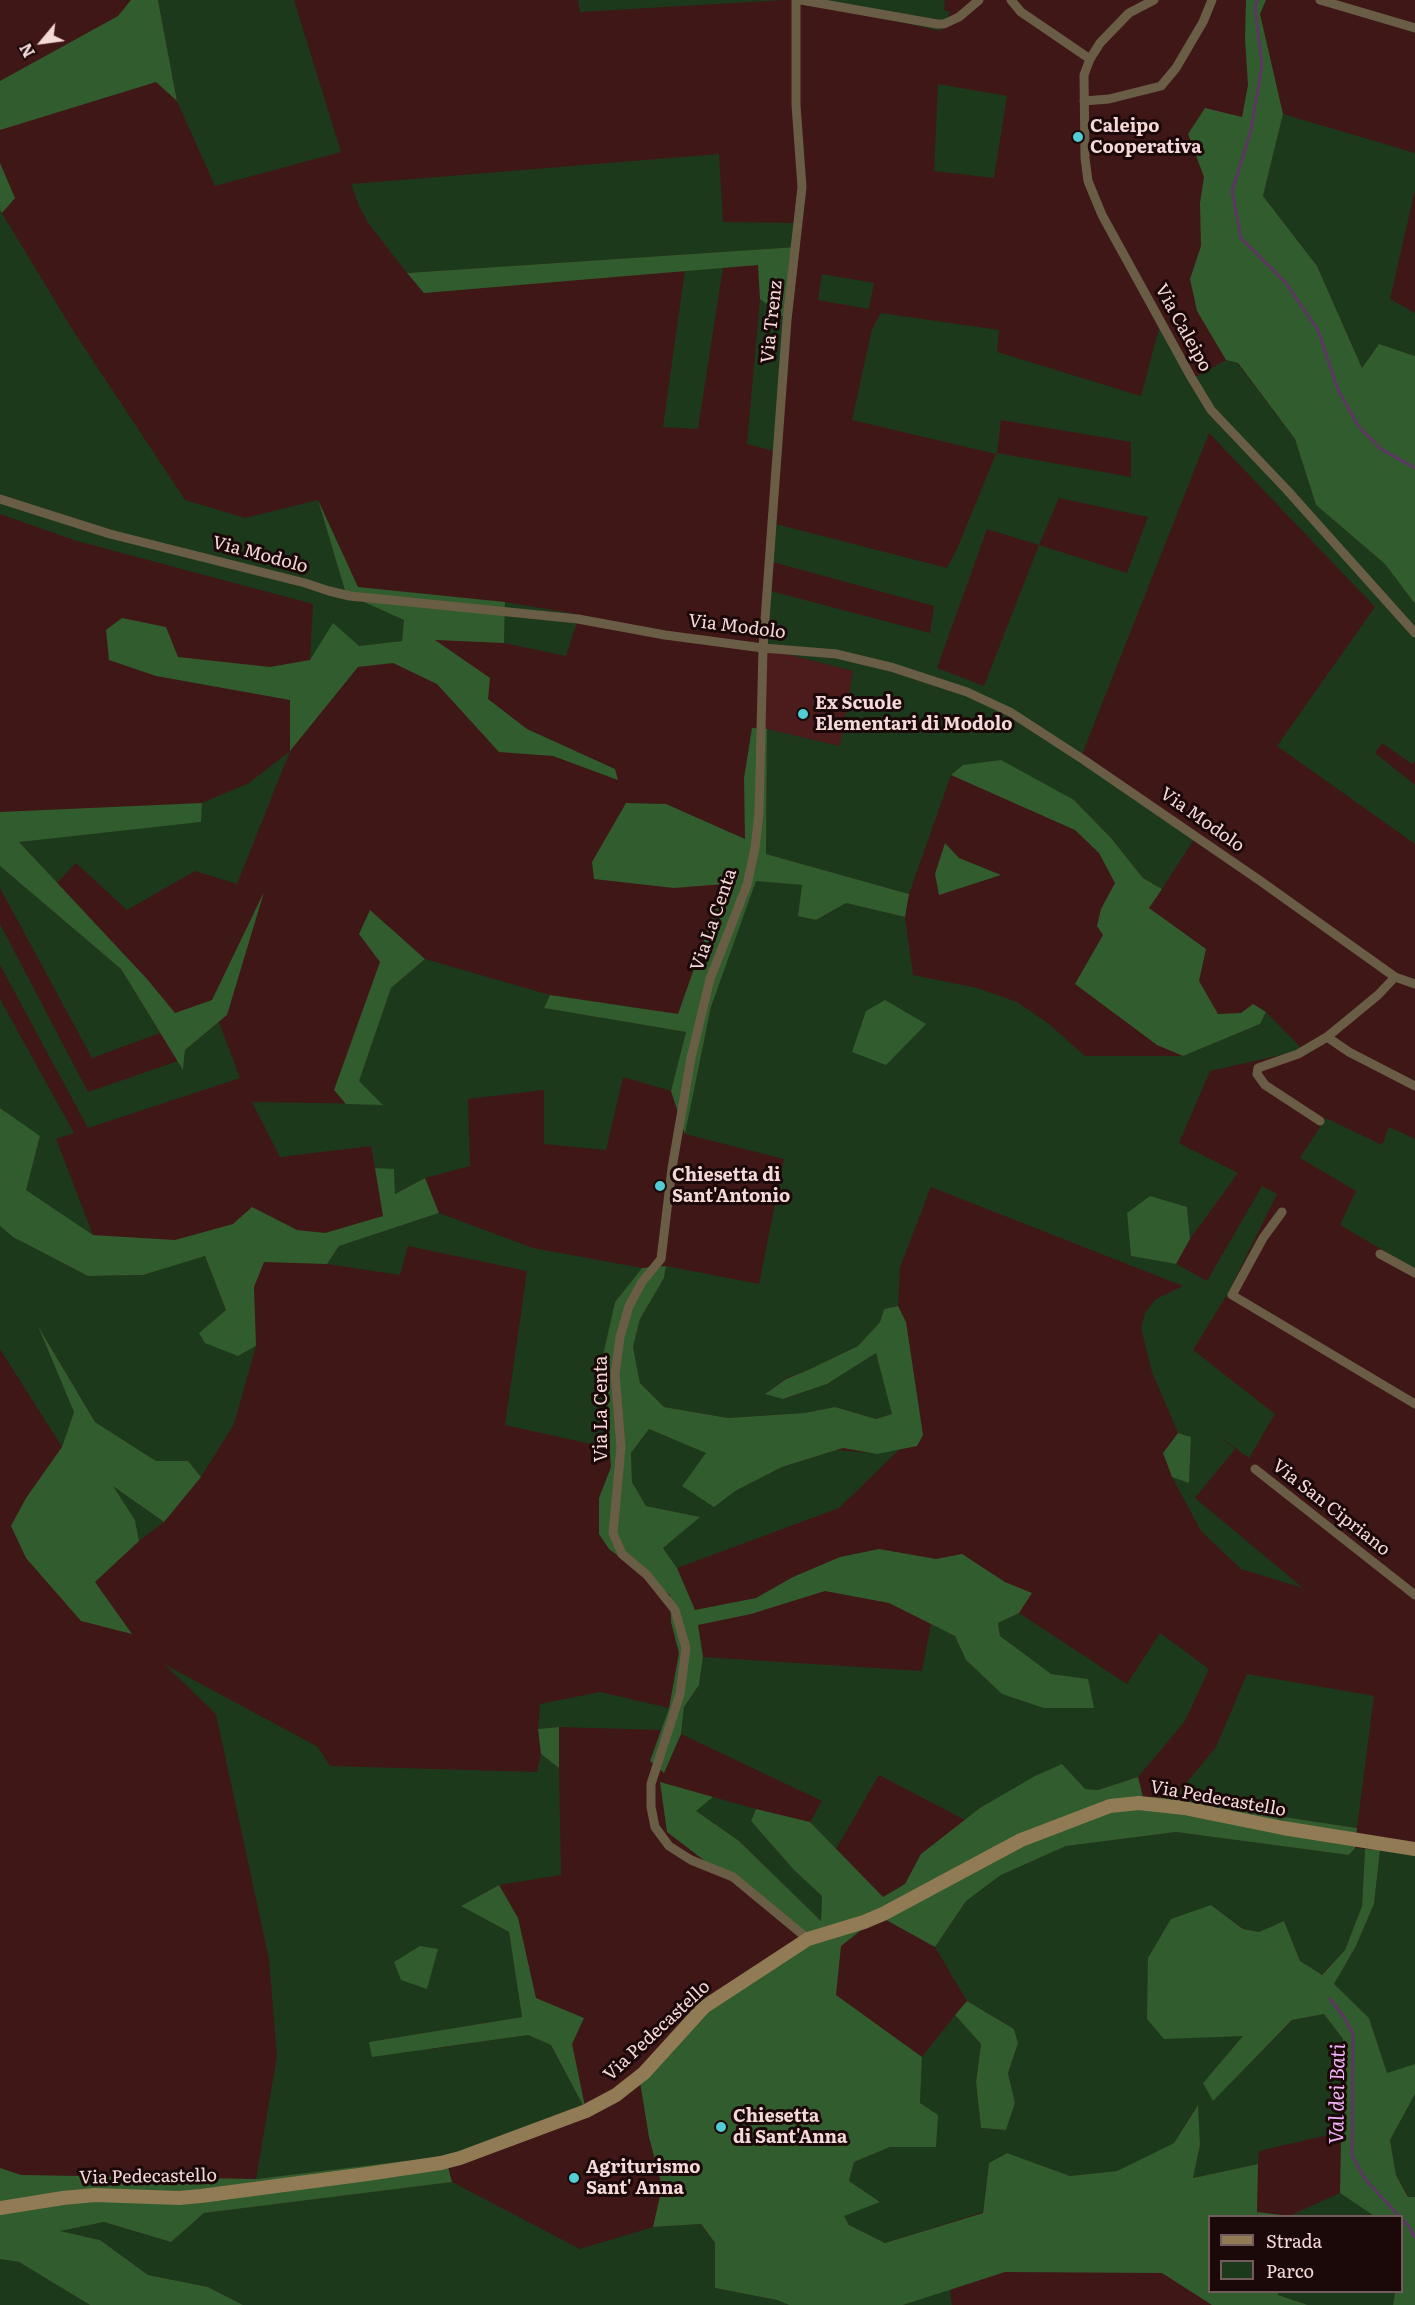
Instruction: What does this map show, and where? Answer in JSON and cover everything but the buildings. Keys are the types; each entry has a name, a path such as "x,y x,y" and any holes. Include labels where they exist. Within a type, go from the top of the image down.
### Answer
{"street":[{"name":"Via Trenz","path":"763,648 787,320 802,187 796,105 796,0"},
{"path":"801,0 937,24 944,24 959,17 979,0"},
{"path":"1011,0 1021,12 1090,59"},
{"name":"Via Caleipo","path":"1154,0 1129,13 1100,43 1084,75 1085,158 1088,181 1102,215 1211,410 1287,490 1415,633"},
{"path":"1084,101 1109,99 1161,86 1176,68 1203,22 1212,0"},
{"path":"1320,0 1415,28"},
{"name":"Via Modolo","path":"0,499 110,534 339,594 578,619 665,635 763,648 837,654 891,667 967,692 1010,712 1136,795 1395,977 1415,984"},
{"name":"Via La Centa","path":"763,648 759,813 753,857 747,885 710,979 691,1058 672,1168 661,1259 642,1282 633,1298 620,1337 615,1374 621,1447 613,1533 622,1554 646,1575 675,1610 686,1648 680,1694 651,1784 651,1807 659,1836 691,1860 733,1877 808,1939"},
{"path":"1320,1121 1264,1085 1257,1071 1264,1064 1298,1054 1327,1037 1378,995 1395,977"},
{"path":"1327,1037 1349,1052 1415,1086"},
{"path":"1282,1212 1263,1238 1232,1295 1415,1404"},
{"path":"1380,1254 1415,1273"},
{"name":"Via San Cipriano","path":"1255,1469 1415,1595"},
{"name":"Via Pedecastello","path":"0,2208 94,2195 179,2198 201,2196 367,2174 460,2158 586,2110 616,2095 644,2073 704,2007 808,1939 879,1916 1021,1840 1094,1811 1123,1804 1157,1804 1283,1828 1415,1849"}],"shaded area":[{"path":"763,648 853,671 841,746 760,728"}],"green space":[{"path":"131,0 158,0 177,101 156,82 0,130 0,81 118,16"},
{"path":"158,0 294,0 341,152 215,186 177,101"},
{"path":"578,0 784,0 580,12"},
{"path":"800,0 945,0 944,10 950,12 941,31"},
{"path":"1246,0 1266,0 1260,14 1283,114 1263,196 1317,266 1362,368 1379,344 1415,356 1415,604 1385,564 1316,505 1295,439 1238,363 1226,360 1197,311 1190,279 1201,246 1200,203 1204,177 1188,134 1205,108 1242,117 1248,85 1245,39"},
{"path":"938,84 1007,96 994,178 934,171"},
{"path":"1283,114 1415,153 1415,190 1390,299 1415,313 1415,356 1379,344 1362,368 1317,266 1263,196"},
{"path":"719,154 723,222 799,223 796,247 407,273 369,224 351,184"},
{"path":"0,163 15,198 2,213 0,210"},
{"path":"0,210 72,329 185,500 245,518 318,500 346,594 405,620 402,641 359,646 310,660 313,604 77,541 0,514"},
{"path":"796,247 787,320 760,299 758,265 424,293 407,273"},
{"path":"723,267 698,429 663,427 685,270"},
{"path":"822,274 874,283 869,309 818,300"},
{"path":"760,299 787,320 777,452 747,444"},
{"path":"881,313 999,330 997,352 1141,396 1160,325 1190,380 1226,360 1237,363 1295,439 1316,505 1385,564 1415,604 1415,762 1412,764 1382,743 1375,753 1415,785 1415,844 1277,746 1375,607 1209,433 1081,757 1196,836 1162,889 1143,878 1111,838 1074,800 951,775 909,894 766,854 767,729 840,746 853,671 763,648 767,590 930,633 934,606 769,561 772,523 947,568 996,454 852,420 872,329","holes":["1001,420 1131,442 1131,477 997,453","1059,498 1148,517 1127,573 1039,545","987,529 1039,545 984,686 937,668"]},
{"path":"318,500 358,587 505,602 504,643 435,640 490,678 488,699 527,729 615,769 618,780 553,756 499,752 437,684 393,663 358,667 290,751 290,700 156,676 109,660 106,630 122,618 166,627 178,657 270,667 310,660 333,623 359,646 402,641 404,620 346,594"},
{"path":"505,602 576,614 578,619 566,656 504,643"},
{"path":"752,728 767,729 766,854 909,894 905,917 846,903 816,920 798,916 802,885 756,881 711,1007 685,1134 671,1091 686,1032 544,1008 550,995 678,1014 724,884 674,888 594,879 592,862 626,803 666,804 745,839 744,778"},
{"path":"290,751 237,884 195,871 127,910 76,863 57,883 18,841 200,822 202,803 249,783"},
{"path":"1001,760 1074,800 1111,838 1143,878 1162,889 1149,908 1206,949 1199,981 1218,1014 1241,1013 1253,1004 1266,1012 1260,1024 1183,1056 1157,1045 1075,984 1103,935 1097,926 1101,909 1115,883 1099,853 1075,830 951,775 963,765"},
{"path":"202,803 201,822 19,842 147,979 175,1013 212,1000 264,892 227,1015 185,1050 183,1070 121,969 0,866 0,812"},
{"path":"945,843 959,858 1001,875 939,895 935,874"},
{"path":"0,866 121,969 160,1033 92,1058 0,888"},
{"path":"756,880 802,885 799,916 816,920 846,903 905,917 913,975 977,988 1017,1002 1049,1024 1085,1056 1183,1056 1260,1024 1266,1012 1303,1050 1210,1071 1179,1143 1238,1173 1190,1239 1187,1207 1132,1256 1176,1264 1207,1281 1262,1186 1277,1194 1228,1293 1193,1350 1275,1414 1249,1458 1217,1435 1235,1449 1195,1498 1303,1588 1241,1569 1201,1531 1172,1477 1189,1482 1191,1437 1178,1433 1152,1372 1141,1328 1145,1313 1156,1299 1183,1286 931,1187 900,1267 898,1306 884,1309 880,1322 858,1346 786,1378 766,1393 784,1399 827,1384 876,1353 893,1414 876,1419 835,1407 804,1413 728,1418 664,1407 640,1383 633,1347 640,1319 664,1278 666,1266 759,1284 784,1159 685,1134 711,1007"},
{"path":"370,910 425,959 391,988 359,1081 383,1105 346,1104 334,1090 380,962 359,934"},
{"path":"0,924 88,1092 178,1061 183,1069 185,1050 219,1022 240,1078 88,1128 0,965"},
{"path":"425,959 550,995 545,1008 686,1032 671,1091 623,1077 606,1150 544,1144 544,1090 468,1099 470,1166 425,1178 395,1194 394,1170 375,1168 371,1146 280,1157 252,1102 382,1104 358,1082 391,988"},
{"path":"0,999 74,1133 56,1139 93,1235 25,1190 40,1137 0,1108"},
{"path":"885,1000 926,1024 886,1065 852,1052 866,1011"},
{"path":"0,1108 40,1136 26,1190 93,1235 175,1240 233,1224 252,1207 297,1230 325,1233 383,1216 375,1168 394,1169 395,1194 425,1178 439,1213 339,1246 327,1264 264,1262 254,1287 256,1346 238,1356 205,1343 199,1333 226,1310 205,1256 143,1275 88,1276 13,1237 0,1226"},
{"path":"1326,1118 1382,1145 1389,1127 1415,1139 1415,1269 1340,1225 1356,1191 1300,1158"},
{"path":"1150,1196 1187,1207 1190,1239 1176,1264 1131,1256 1127,1213"},
{"path":"439,1213 533,1248 642,1268 615,1302 603,1355 609,1448 505,1425 527,1271 408,1246 400,1275 327,1264 339,1246"},
{"path":"0,1226 13,1237 88,1276 143,1275 205,1255 226,1310 200,1333 238,1356 256,1346 234,1424 201,1477 188,1461 156,1461 95,1422 42,1332 74,1412 62,1447 0,1349"},
{"path":"666,1266 664,1278 640,1319 633,1347 640,1383 664,1407 728,1418 804,1413 835,1407 876,1419 892,1414 876,1353 827,1384 783,1399 765,1394 786,1379 858,1346 880,1322 884,1309 898,1306 906,1322 923,1435 917,1446 877,1454 843,1448 782,1467 735,1491 714,1507 682,1486 706,1453 649,1429 631,1453 632,1482 646,1506 700,1517 663,1548 677,1568 695,1610 756,1598 793,1577 840,1557 879,1549 936,1559 962,1554 1005,1582 1032,1593 1019,1613 998,1623 1000,1636 1051,1674 1088,1679 1094,1708 1044,1708 1002,1694 966,1660 955,1636 889,1603 825,1591 751,1614 698,1625 703,1657 699,1685 684,1707 681,1734 664,1773 650,1761 669,1708 679,1653 671,1622 670,1595 609,1549 599,1534 599,1498 611,1467 603,1355 615,1302 642,1268"},
{"path":"38,1326 95,1422 156,1461 188,1461 201,1477 164,1522 113,1486 135,1520 139,1541 95,1582 132,1634 81,1621 26,1558 11,1526 26,1498 62,1447 74,1412"},
{"path":"649,1429 707,1453 714,1506 735,1491 782,1467 837,1450 871,1453 900,1449 839,1508 677,1568 663,1548 699,1517 646,1506 632,1482 631,1453"},
{"path":"1178,1433 1191,1437 1189,1483 1172,1477 1163,1453"},
{"path":"111,1484 164,1522 139,1541 135,1520"},
{"path":"1019,1613 1127,1684 1160,1633 1209,1669 1185,1721 1138,1777 1098,1790 1084,1789 980,1808 965,1820 879,1775 836,1849 810,1822 822,1801 681,1734 684,1707 699,1685 703,1657 922,1671 931,1624 955,1636 966,1660 1002,1694 1087,1679 1051,1675 1000,1636 998,1623"},
{"path":"164,1664 318,1747 330,1766 537,1772 541,1754 559,1768 561,1875 499,1885 461,1906 509,1932 522,2017 369,2042 431,2049 528,2035 551,2045 586,2111 445,2156 256,2179 277,2056 269,1959 216,1714"},
{"path":"1247,1674 1374,1696 1357,1828 1174,1798 1216,1747"},
{"path":"600,1692 669,1708 661,1730 559,1727 538,1729 540,1704"},
{"path":"559,1727 559,1768 541,1754 538,1729"},
{"path":"1062,1764 1085,1789 1098,1790 1138,1777 1143,1797 1174,1798 1357,1828 1355,1848 1349,1855 1176,1832 1066,1846 1001,1875 966,1901 935,1947 879,1916 841,1946 836,1995 922,2057 920,2103 938,2115 936,2147 890,2147 854,2162 849,2181 880,2202 844,2216 849,2225 885,2243 983,2213 989,2163 1007,2153 1070,2176 1117,2171 1174,2143 1198,2105 1200,2145 1193,2178 1258,2164 1257,2212 1281,2215 1208,2215 1208,2293 1278,2293 1278,2295 1308,2305 1212,2305 1162,2273 1005,2272 903,2305 789,2305 777,2300 715,2288 715,2243 701,2224 653,2227 662,2187 649,2137 639,2076 696,2006 807,1939 667,1832 660,1782 713,1797 696,1811 739,1841 821,1921 822,1896 794,1870 751,1821 756,1809 810,1822 883,1897 905,1884 921,1854 980,1808 1035,1776"},
{"path":"713,1797 756,1809 751,1821 794,1870 822,1896 821,1921 739,1841 695,1811"},
{"path":"1176,1832 1349,1855 1355,1848 1365,1849 1362,1906 1345,1950 1321,1975 1300,1961 1284,1921 1259,1932 1244,1929 1211,1905 1243,2036 1204,2082 1213,2100 1293,2020 1324,2014 1343,2039 1341,2132 1259,2151 1258,2164 1193,2178 1200,2145 1197,2106 1174,2143 1117,2171 1070,2176 1006,2153 989,2163 983,2212 885,2243 849,2225 843,2215 880,2202 849,2181 854,2162 890,2147 936,2147 920,2103 922,2057 955,2015 981,2044 976,2082 981,2128 1006,2130 1015,2103 1008,2073 1018,2043 1014,2029 967,2001 935,1947 966,1901 1001,1875 1066,1846"},
{"path":"1365,1849 1380,1850 1374,1904 1356,1946 1334,1984 1369,2018 1387,2073 1415,2064 1415,2094 1390,2140 1396,2175 1408,2197 1415,2197 1415,2305 1393,2305 1395,2293 1403,2293 1403,2215 1373,2215 1340,2193 1343,2039 1324,2014 1292,2020 1213,2101 1203,2083 1243,2036 1164,2039 1147,2019 1148,1958 1171,1919 1211,1905 1243,1929 1259,1932 1284,1921 1300,1961 1322,1975 1345,1950 1362,1906"},
{"path":"1380,1850 1415,1854 1415,2064 1387,2074 1369,2018 1334,1984 1356,1946 1374,1904"},
{"path":"499,1885 518,1918 536,1998 584,2018 572,2044 586,2111 551,2045 528,2035 372,2057 369,2042 522,2017 509,1932 461,1906"},
{"path":"420,1946 438,1949 427,1989 401,1980 394,1962"},
{"path":"967,2001 1014,2029 1018,2043 1008,2073 1015,2103 1006,2130 981,2128 976,2082 981,2044 955,2015"},
{"path":"1415,2094 1415,2197 1409,2197 1396,2175 1390,2140"},
{"path":"445,2156 452,2182 204,2213 171,2242 104,2222 60,2231 100,2240 148,2275 208,2287 243,2305 90,2305 19,2262 0,2259 0,2168 21,2175 256,2179"},
{"path":"452,2182 580,2249 653,2227 700,2224 715,2243 715,2288 777,2300 789,2305 243,2305 208,2287 148,2275 100,2240 58,2231 104,2222 171,2242 204,2213"},
{"path":"1340,2193 1373,2215 1291,2215"},
{"path":"0,2259 19,2262 90,2305 0,2305"},
{"path":"950,2289 952,2305 903,2305"},
{"path":"1278,2293 1395,2293 1393,2305 1308,2305 1277,2295"}],"waterway":[{"path":"1257,0 1255,9 1262,65 1251,130 1232,191 1241,238 1285,282 1318,330 1338,390 1359,427 1381,449 1415,468"},
{"name":"Val dei Bati","path":"1330,1999 1344,2017 1353,2034 1352,2155 1365,2179 1398,2215"},
{"name":"Val dei Bati","path":"1403,2220 1415,2238"}],"place":[{"name":"Caleipo Cooperativa","path":"1078,137"},
{"name":"Ex Scuole Elementari di Modolo","path":"803,714"},
{"name":"Chiesetta di Sant'Antonio","path":"660,1186"},
{"name":"Chiesetta di Sant'Anna","path":"721,2127"},
{"name":"Agriturismo Sant' Anna","path":"574,2178"}]}
